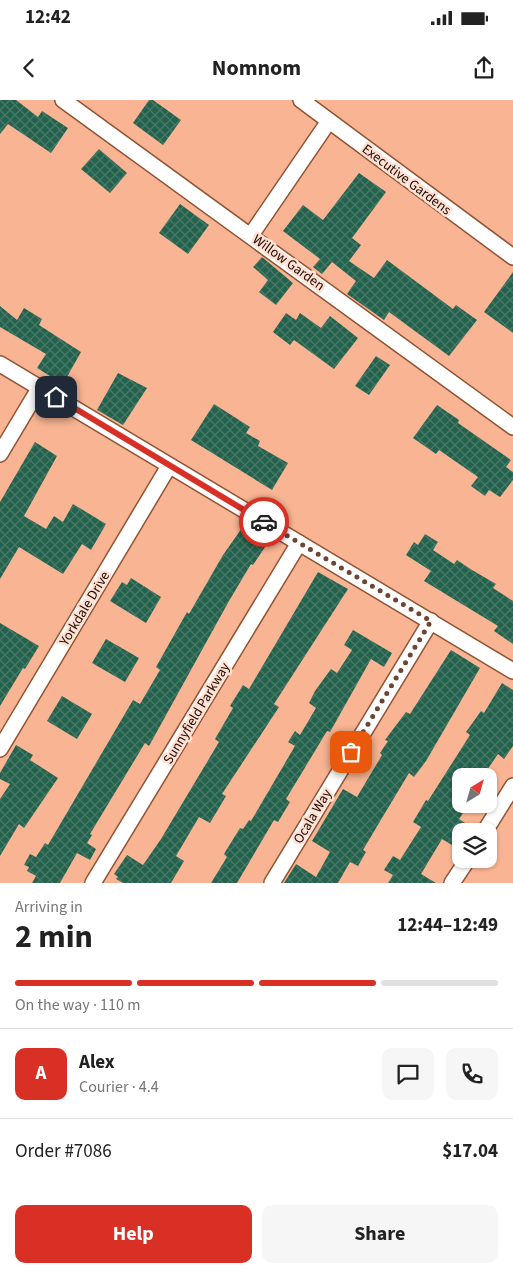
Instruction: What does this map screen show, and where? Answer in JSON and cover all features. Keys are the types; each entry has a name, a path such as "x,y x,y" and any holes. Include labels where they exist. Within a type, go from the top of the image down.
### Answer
{"street":[{"name":"Willow Garden","path":"63,100 513,427"},
{"name":"Executive Gardens","path":"301,100 513,257"},
{"path":"251,235 329,120"},
{"path":"0,364 513,671"},
{"path":"0,454 40,388"},
{"name":"Yorkdale Drive","path":"0,749 168,466"},
{"name":"Sunnyfield Parkway","path":"93,883 299,543"},
{"name":"Ocala Way","path":"272,883 431,621"},
{"path":"490,823 513,786"},
{"path":"452,883 462,868"}],"building":[{"path":"0,100 16,100 38,117 42,111 68,128 51,153 8,124 0,134"},
{"path":"149,100 153,100 181,120 163,145 133,123"},
{"path":"99,149 127,173 110,193 81,169"},
{"path":"359,173 386,192 352,238 361,245 349,261 374,278 387,260 453,309 456,305 477,320 449,356 389,312 384,320 347,294 356,281 332,262 322,274 313,267 320,259 283,231 303,205 323,220"},
{"path":"180,204 209,225 188,254 159,233"},
{"path":"262,257 293,283 276,305 259,292 268,280 253,267"},
{"path":"513,272 513,333 484,312"},
{"path":"0,306 17,320 24,308 42,319 39,325 81,352 63,384 37,368 46,354 0,327"},
{"path":"286,313 296,320 300,313 321,328 330,316 358,338 334,369 294,340 290,345 273,332"},
{"path":"376,356 390,365 369,395 355,386"},
{"path":"118,373 147,388 123,425 97,410"},
{"path":"214,404 250,427 246,433 260,441 258,446 288,463 272,490 191,440"},
{"path":"437,405 459,420 458,423 511,460 506,467 513,472 513,480 500,497 489,490 485,496 471,486 478,477 439,450 436,454 413,438"},
{"path":"35,442 57,456 24,516 46,529 54,516 63,522 73,504 106,524 91,550 82,544 63,574 19,547 0,579 0,502"},
{"path":"242,528 267,544 253,565 251,564 229,601 149,746 145,743 90,834 92,835 87,843 96,849 90,860 77,853 60,883 32,883 36,876 27,871 29,867 24,865 30,854 36,857 45,843 48,845 133,700 140,704 160,670 156,667 187,612 189,614 223,555"},
{"path":"425,534 438,542 433,550 454,564 457,560 496,584 493,588 513,601 513,644 494,631 498,626 424,581 431,571 406,555 414,542 418,545"},
{"path":"318,572 348,589 274,704 279,707 222,794 226,796 210,823 199,817 176,856 184,861 171,883 123,883 116,879 118,877 114,874 127,855 143,865 161,839 219,742 215,739 233,708 230,706 243,685 249,689"},
{"path":"131,578 161,597 146,623 110,601 122,582 127,585"},
{"path":"0,623 39,646 0,706"},
{"path":"353,630 392,653 384,667 371,659 330,732 327,731 286,799 290,802 278,822 274,820 237,883 211,883 227,857 224,854 240,828 243,829 249,820 251,821 295,746 288,742 295,731 300,735 316,708 309,703 315,691 331,669 337,673 352,650 344,645"},
{"path":"106,639 139,658 125,682 92,663"},
{"path":"451,650 480,668 426,761 414,777 409,773 363,850 366,852 358,866 350,862 338,883 284,883 296,864 316,877 330,852 312,841 343,789 357,797 382,755 380,753 388,741 385,740 406,712 410,714"},
{"path":"502,683 513,690 513,746 504,759 498,754 488,768 452,768 452,813 463,813 459,819 465,823 452,823 452,845 442,839 421,874 436,883 388,883 393,875 384,870 393,856 400,860 421,827 413,822 470,735 466,732 481,711 484,713"},
{"path":"62,696 92,714 77,739 47,721"},
{"path":"16,745 33,755 30,760 58,778 24,828 19,824 0,856 0,799 10,784 0,779 0,773"}],"way so far":[{"path":"264,522 431,621 351,752"}],"route":[{"path":"56,397 264,522"}]}
